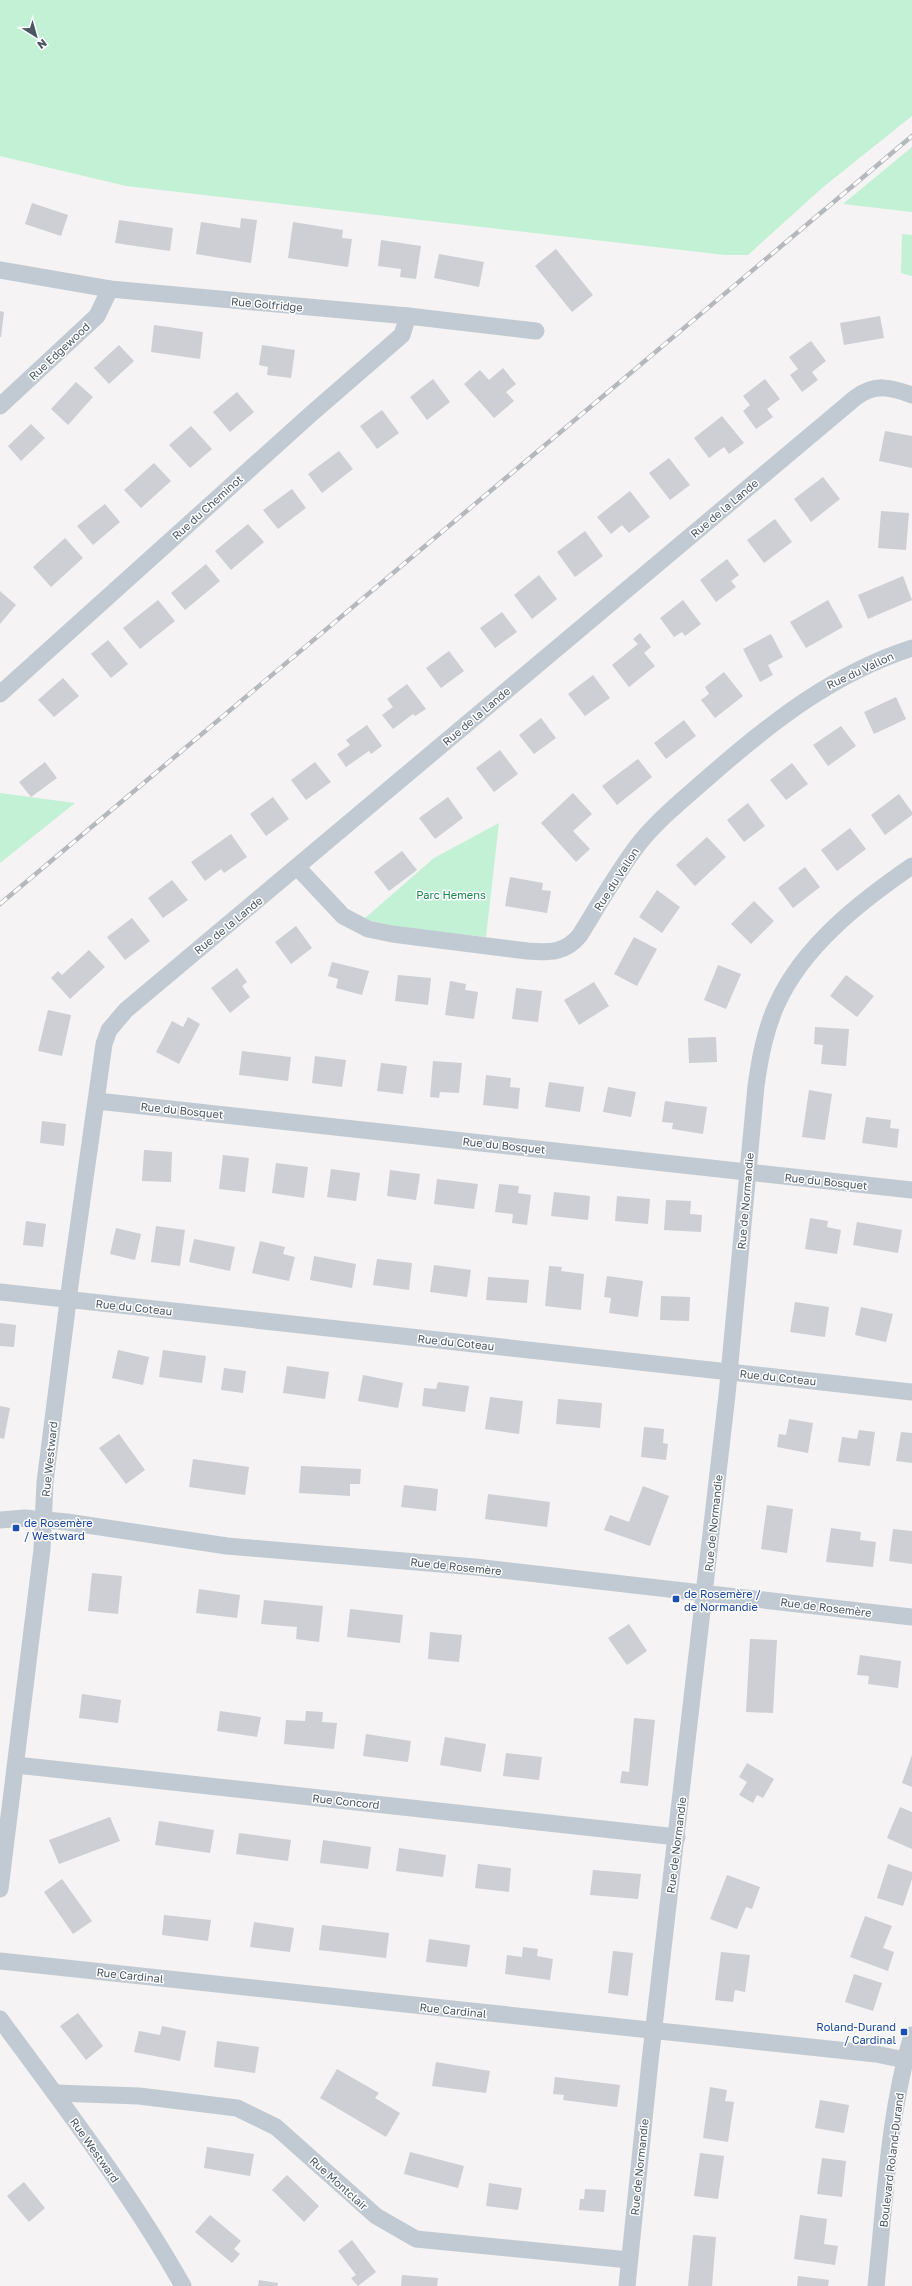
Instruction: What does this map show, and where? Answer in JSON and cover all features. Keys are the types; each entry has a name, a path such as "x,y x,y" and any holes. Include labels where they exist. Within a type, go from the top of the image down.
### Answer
{"street":[{"name":"Rue Golfridge","path":"0,270 110,289 408,316 536,331"},
{"name":"Rue Edgewood","path":"0,406 96,316 110,289"},
{"name":"Rue du Cheminot","path":"0,694 311,414 402,335 408,324 408,316"},
{"name":"Rue de la Lande","path":"97,1102 104,1044 114,1023 126,1010 298,868 855,398 867,390 881,386 912,395"},
{"name":"Rue du Vallon","path":"298,868 343,916 368,928 392,934 541,952 562,950 571,945 580,935 626,862 649,832 669,812 727,761 773,722 821,688 874,662 912,648"},
{"name":"Rue de Normandie","path":"626,2286 653,2032 705,1593 729,1372 758,1071 766,1033 781,997 800,965 823,939 864,903 912,866"},
{"name":"Rue du Bosquet","path":"97,1102 912,1190"},
{"name":"Rue Westward","path":"0,1889 36,1600 46,1482 68,1299 97,1102"},
{"name":"Rue du Coteau","path":"0,1292 912,1392"},
{"name":"Rue de Rosemère","path":"0,1520 43,1520 235,1547 446,1564 912,1617"},
{"name":"Rue Concord","path":"16,1765 677,1837"},
{"name":"Rue Cardinal","path":"0,1961 653,2032 876,2054 905,2060"},
{"name":"Rue Westward","path":"0,2020 56,2094 157,2240 183,2286"},
{"name":"Boulevard Roland-Durand","path":"876,2286 893,2123 905,2060 912,2035"},
{"name":"Rue Montclair","path":"56,2094 140,2096 237,2108 276,2127 376,2216 416,2239 629,2260"}],"green space":[{"path":"0,0 912,0 912,116 822,188 748,255 725,255 126,186 0,156"},
{"path":"912,147 912,212 843,204"},
{"path":"902,234 912,235 912,276 901,273"},
{"path":"0,793 75,803 0,863"},
{"name":"Parc Hemens","path":"499,823 486,937 397,927 364,919 434,858"}],"building":[{"path":"32,203 68,215 61,236 25,224"},
{"path":"241,218 257,220 251,263 196,254 201,222 240,228"},
{"path":"119,220 173,228 170,251 115,243"},
{"path":"293,222 343,230 342,238 352,239 348,267 288,258"},
{"path":"381,240 421,246 416,279 400,277 401,269 378,266"},
{"path":"556,249 593,295 572,312 535,266"},
{"path":"439,254 484,262 479,287 434,278"},
{"path":"0,311 4,312 1,337 0,337"},
{"path":"880,316 884,338 844,345 840,323"},
{"path":"154,325 203,332 200,359 151,352"},
{"path":"811,341 826,361 812,372 818,380 802,392 790,375 798,369 789,357"},
{"path":"119,345 134,361 109,384 94,368"},
{"path":"262,345 295,350 291,378 267,375 268,367 259,365"},
{"path":"503,368 516,384 506,392 514,401 494,418 464,384 480,370 489,380"},
{"path":"433,379 450,402 427,420 410,397"},
{"path":"765,379 780,399 767,409 773,417 756,429 743,411 750,405 743,396"},
{"path":"76,382 93,397 68,425 51,409"},
{"path":"237,392 254,412 230,432 213,412"},
{"path":"382,410 399,433 377,449 360,426"},
{"path":"722,416 744,443 729,454 724,447 709,458 694,438"},
{"path":"31,424 45,438 21,461 8,446"},
{"path":"191,426 212,449 190,468 169,445"},
{"path":"885,431 912,436 912,468 879,461"},
{"path":"339,451 353,469 322,493 308,474"},
{"path":"669,458 690,485 670,500 649,473"},
{"path":"154,463 171,481 141,508 124,490"},
{"path":"823,477 840,499 811,522 794,499"},
{"path":"292,489 306,508 278,529 263,510"},
{"path":"630,491 650,517 629,533 622,525 611,534 597,517"},
{"path":"105,504 120,522 93,545 77,526"},
{"path":"881,511 909,513 906,550 878,548"},
{"path":"775,519 792,542 764,563 747,540"},
{"path":"248,524 264,542 231,570 215,551"},
{"path":"585,531 603,556 575,577 557,552"},
{"path":"65,538 83,558 51,587 33,567"},
{"path":"727,559 739,575 731,581 736,587 716,602 700,580"},
{"path":"206,564 220,581 185,610 171,593"},
{"path":"539,575 557,599 532,619 514,595"},
{"path":"903,576 912,600 868,619 858,595"},
{"path":"0,591 16,605 0,624"},
{"path":"158,600 175,621 140,649 123,628"},
{"path":"683,600 701,624 685,636 682,632 674,637 660,618"},
{"path":"828,600 843,627 806,648 790,622"},
{"path":"502,612 517,632 495,648 480,628"},
{"path":"640,633 651,647 644,653 655,666 629,687 612,665 638,644 633,639"},
{"path":"771,634 783,657 768,665 773,675 760,682 743,649"},
{"path":"108,640 128,664 111,678 91,654"},
{"path":"449,651 464,671 441,688 426,668"},
{"path":"724,672 743,696 715,718 701,700 709,694 705,687"},
{"path":"593,675 610,698 585,716 568,694"},
{"path":"63,678 79,696 54,717 38,700"},
{"path":"407,684 426,709 415,716 413,714 393,729 382,715 393,707 387,699"},
{"path":"896,697 906,719 874,734 864,712"},
{"path":"541,718 556,738 534,754 519,735"},
{"path":"684,720 696,736 666,759 654,743"},
{"path":"367,725 382,746 371,754 369,751 346,767 337,754 350,745 346,740"},
{"path":"841,726 856,746 828,766 813,745"},
{"path":"500,750 518,774 494,792 476,768"},
{"path":"638,759 652,777 617,805 602,786"},
{"path":"45,762 57,778 31,797 19,782"},
{"path":"315,762 331,782 306,800 291,780"},
{"path":"792,763 808,784 786,800 770,780"},
{"path":"573,793 592,814 573,831 590,849 576,862 541,823"},
{"path":"899,794 912,812 912,815 885,835 871,815"},
{"path":"273,797 289,819 266,836 250,814"},
{"path":"448,797 463,818 435,839 419,818"},
{"path":"748,803 765,826 744,842 727,820"},
{"path":"850,828 866,849 837,871 821,850"},
{"path":"231,834 247,857 224,873 221,869 205,881 191,862"},
{"path":"707,837 726,857 695,886 676,865"},
{"path":"402,851 417,870 389,891 374,872"},
{"path":"805,867 820,887 793,908 778,888"},
{"path":"510,877 543,883 542,890 551,891 547,913 505,906"},
{"path":"172,880 188,900 163,918 148,898"},
{"path":"657,890 680,907 662,933 639,917"},
{"path":"754,901 774,921 751,944 731,924"},
{"path":"132,918 150,941 125,960 107,937"},
{"path":"296,926 312,948 291,964 275,942"},
{"path":"634,937 657,949 637,986 614,974"},
{"path":"89,950 105,967 70,999 51,978 58,971 62,975"},
{"path":"332,962 369,971 362,995 336,988 338,979 328,976"},
{"path":"718,965 741,974 726,1009 704,1000"},
{"path":"237,968 247,982 242,986 250,997 230,1013 211,988"},
{"path":"398,975 431,978 428,1005 395,1001"},
{"path":"846,975 874,996 857,1017 830,996"},
{"path":"450,981 466,984 465,990 478,992 474,1019 445,1015"},
{"path":"594,982 609,1006 579,1025 564,1000"},
{"path":"516,988 542,991 538,1022 512,1019"},
{"path":"48,1010 71,1015 62,1056 38,1051"},
{"path":"188,1017 200,1024 179,1064 156,1052 172,1021 183,1027"},
{"path":"815,1027 849,1029 846,1066 821,1064 823,1045 814,1044"},
{"path":"716,1037 717,1062 689,1063 688,1038"},
{"path":"242,1051 291,1057 288,1081 239,1075"},
{"path":"315,1056 346,1060 342,1087 312,1083"},
{"path":"433,1061 462,1063 459,1093 440,1092 439,1098 430,1097"},
{"path":"381,1063 407,1066 403,1094 377,1091"},
{"path":"486,1075 511,1078 510,1087 520,1088 518,1109 483,1105"},
{"path":"549,1082 584,1087 580,1112 545,1107"},
{"path":"608,1087 636,1092 631,1117 603,1112"},
{"path":"809,1090 832,1094 825,1140 802,1137"},
{"path":"665,1101 707,1107 703,1134 672,1129 673,1123 662,1122"},
{"path":"866,1117 891,1120 890,1128 899,1129 897,1148 862,1143"},
{"path":"42,1121 66,1124 64,1146 40,1143"},
{"path":"144,1150 172,1152 171,1182 142,1181"},
{"path":"223,1155 249,1158 245,1192 219,1189"},
{"path":"276,1163 308,1167 304,1198 272,1193"},
{"path":"331,1169 360,1173 356,1201 327,1197"},
{"path":"390,1170 420,1174 416,1200 387,1196"},
{"path":"437,1179 478,1184 474,1209 434,1204"},
{"path":"499,1184 519,1186 518,1193 531,1195 527,1225 512,1223 513,1214 495,1212"},
{"path":"554,1192 590,1196 588,1220 551,1216"},
{"path":"617,1196 650,1199 648,1224 615,1221"},
{"path":"666,1200 691,1201 690,1214 702,1215 701,1232 664,1230"},
{"path":"810,1218 828,1221 827,1227 841,1230 837,1254 805,1249"},
{"path":"26,1221 46,1224 43,1247 23,1245"},
{"path":"857,1222 902,1230 898,1253 853,1245"},
{"path":"156,1226 185,1230 180,1266 151,1262"},
{"path":"116,1228 141,1234 135,1260 110,1254"},
{"path":"194,1239 235,1247 230,1271 189,1262"},
{"path":"260,1241 285,1247 283,1254 295,1257 289,1281 252,1273"},
{"path":"314,1256 356,1264 352,1288 310,1280"},
{"path":"377,1259 412,1263 409,1290 373,1285"},
{"path":"434,1265 471,1270 467,1297 430,1292"},
{"path":"549,1266 562,1267 561,1271 584,1274 581,1310 545,1306"},
{"path":"607,1276 643,1281 638,1317 609,1313 611,1298 604,1297"},
{"path":"488,1277 529,1280 527,1303 486,1300"},
{"path":"661,1296 690,1297 689,1321 660,1320"},
{"path":"795,1302 829,1307 825,1337 790,1332"},
{"path":"861,1307 893,1314 886,1342 855,1335"},
{"path":"0,1323 16,1325 14,1347 0,1346"},
{"path":"118,1350 149,1357 143,1385 112,1378"},
{"path":"163,1350 206,1356 202,1383 159,1377"},
{"path":"287,1366 329,1372 325,1399 283,1393"},
{"path":"224,1368 246,1371 243,1393 221,1390"},
{"path":"363,1375 403,1383 398,1408 358,1401"},
{"path":"438,1382 469,1386 465,1412 422,1406 424,1388 436,1389"},
{"path":"490,1397 523,1401 519,1434 485,1429"},
{"path":"558,1399 602,1403 600,1428 556,1424"},
{"path":"0,1406 10,1408 4,1439 0,1438"},
{"path":"789,1419 813,1423 808,1453 777,1447 779,1434 786,1435"},
{"path":"644,1427 664,1429 663,1443 668,1444 666,1460 641,1457"},
{"path":"859,1430 875,1432 870,1466 838,1462 842,1437 857,1439"},
{"path":"901,1432 912,1433 912,1463 896,1461"},
{"path":"119,1434 145,1470 126,1484 99,1448"},
{"path":"193,1459 249,1467 245,1495 189,1487"},
{"path":"301,1466 361,1469 360,1484 350,1484 350,1496 299,1493"},
{"path":"404,1485 438,1489 436,1511 401,1507"},
{"path":"643,1486 669,1496 650,1546 604,1530 610,1515 629,1522"},
{"path":"488,1494 550,1502 547,1527 485,1519"},
{"path":"767,1505 793,1509 787,1553 761,1549"},
{"path":"831,1528 861,1532 860,1540 876,1542 873,1567 826,1562"},
{"path":"893,1529 912,1531 912,1564 889,1561"},
{"path":"92,1573 122,1576 118,1614 88,1611"},
{"path":"199,1589 240,1595 237,1618 196,1613"},
{"path":"264,1600 323,1606 319,1642 296,1639 297,1627 261,1624"},
{"path":"350,1609 403,1615 400,1643 347,1637"},
{"path":"629,1624 647,1651 627,1665 608,1638"},
{"path":"430,1632 462,1635 459,1662 428,1659"},
{"path":"750,1639 777,1640 773,1713 746,1712"},
{"path":"860,1655 901,1661 898,1688 868,1684 869,1676 857,1675"},
{"path":"82,1694 121,1700 118,1723 79,1718"},
{"path":"220,1711 261,1717 257,1737 217,1731"},
{"path":"306,1711 323,1712 322,1722 337,1723 334,1749 284,1744 286,1720 305,1721"},
{"path":"634,1718 655,1720 648,1786 620,1783 622,1771 629,1772"},
{"path":"366,1734 411,1741 408,1762 363,1756"},
{"path":"445,1737 486,1744 481,1772 440,1765"},
{"path":"506,1753 542,1757 539,1780 503,1776"},
{"path":"912,1755 912,1787 902,1783"},
{"path":"747,1763 774,1779 763,1798 757,1795 753,1803 739,1795 747,1782 739,1777"},
{"path":"900,1807 912,1812 912,1849 887,1838"},
{"path":"110,1817 120,1841 59,1864 49,1840"},
{"path":"159,1821 214,1830 210,1853 155,1845"},
{"path":"239,1833 291,1840 288,1861 236,1854"},
{"path":"323,1840 371,1847 368,1869 320,1863"},
{"path":"399,1848 446,1855 443,1877 396,1871"},
{"path":"478,1864 511,1868 509,1892 475,1888"},
{"path":"888,1864 912,1872 912,1879 903,1906 877,1898"},
{"path":"593,1870 641,1874 638,1899 590,1895"},
{"path":"727,1875 760,1887 752,1909 746,1907 737,1929 710,1919"},
{"path":"62,1879 92,1921 73,1934 44,1892"},
{"path":"164,1915 211,1920 208,1941 162,1935"},
{"path":"865,1916 892,1926 883,1948 894,1952 888,1971 850,1957"},
{"path":"254,1922 294,1928 290,1952 250,1947"},
{"path":"322,1925 389,1933 386,1958 319,1950"},
{"path":"429,1939 470,1945 467,1967 426,1962"},
{"path":"523,1947 538,1949 537,1956 553,1959 550,1980 505,1974 507,1955 522,1957"},
{"path":"613,1951 633,1953 628,1996 608,1993"},
{"path":"721,1952 750,1955 745,1992 735,1990 733,2002 715,2000"},
{"path":"854,1974 882,1983 873,2011 845,2002"},
{"path":"78,2013 103,2046 86,2060 60,2026"},
{"path":"162,2026 186,2031 180,2061 134,2052 139,2031 160,2035"},
{"path":"217,2041 259,2047 255,2073 214,2067"},
{"path":"436,2062 490,2071 486,2093 432,2086"},
{"path":"337,2069 379,2093 375,2098 400,2113 386,2137 320,2098"},
{"path":"555,2077 620,2085 617,2107 563,2100 564,2095 553,2094"},
{"path":"710,2087 727,2090 725,2101 734,2102 728,2142 703,2138"},
{"path":"820,2100 849,2105 844,2133 815,2128"},
{"path":"207,2147 254,2154 250,2176 204,2168"},
{"path":"410,2152 464,2166 458,2188 404,2174"},
{"path":"700,2153 724,2156 718,2199 694,2196"},
{"path":"822,2158 846,2161 842,2197 817,2194"},
{"path":"287,2175 319,2206 304,2222 272,2190"},
{"path":"24,2182 45,2208 29,2222 7,2196"},
{"path":"489,2183 522,2188 518,2210 486,2206"},
{"path":"585,2189 606,2190 604,2212 579,2210 580,2199 584,2199"},
{"path":"210,2215 241,2241 234,2249 240,2254 232,2263 195,2232"},
{"path":"800,2215 827,2219 824,2244 838,2246 835,2265 794,2259"},
{"path":"693,2235 716,2237 712,2286 688,2286"},
{"path":"352,2240 376,2272 358,2286 351,2278 356,2275 338,2251"},
{"path":"402,2275 438,2278 437,2286 401,2286"},
{"path":"798,2276 829,2280 828,2286 797,2286"},
{"path":"259,2280 278,2283 277,2286 258,2286"}],"railway":[{"path":"0,904 912,136"}],"place":[{"name":"de Rosemère / Westward","path":"16,1528"},
{"name":"de Rosemère / de Normandie","path":"676,1599"},
{"name":"Roland-Durand / Cardinal","path":"904,2032"}]}
